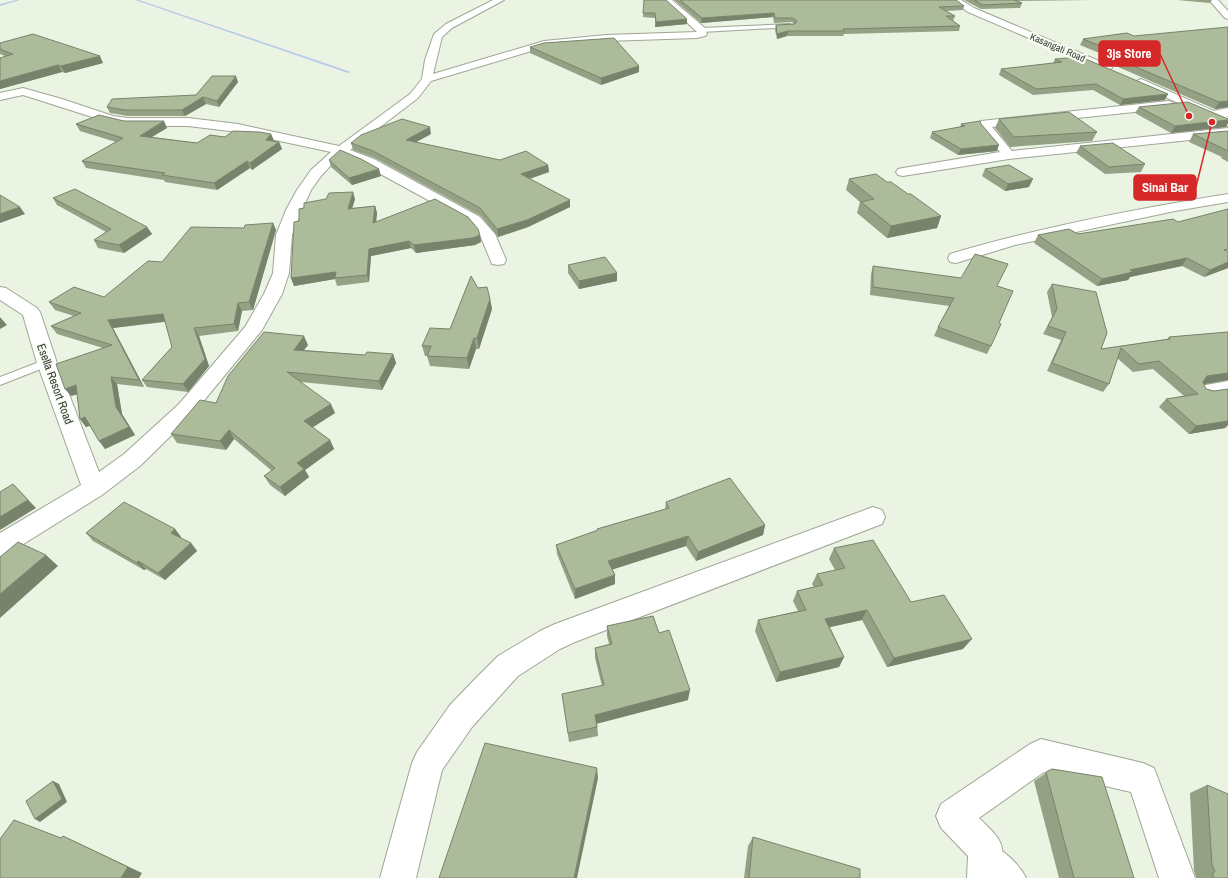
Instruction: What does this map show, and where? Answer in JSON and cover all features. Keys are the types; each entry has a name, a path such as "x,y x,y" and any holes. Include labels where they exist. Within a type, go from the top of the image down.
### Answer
{"street":[{"path":"0,546 94,489 132,460 186,409 253,330 273,294 281,273 284,235 304,190 316,173 328,160 414,96 427,79 430,60 437,36 449,26 500,0"},
{"path":"427,79 544,44 606,38 702,34 702,30 667,0"},
{"name":"Kasangati Road","path":"955,0 971,10 1116,72"},
{"path":"1213,0 1228,16"},
{"path":"1130,78 1228,122"},
{"path":"0,97 23,91 106,117 128,122 188,122 238,128 341,150 369,162 475,220 487,234 498,260"},
{"path":"1009,155 986,129 986,124 1188,103"},
{"path":"1212,115 1228,112"},
{"path":"903,172 1009,155 1228,132"},
{"path":"956,258 1012,241 1175,207 1228,198"},
{"name":"Esella Resort Road","path":"0,292 31,312 47,363 94,489"},
{"path":"1207,391 1228,388"},
{"path":"398,878 428,763 461,716 508,666 565,633 873,517"},
{"path":"985,864 953,816 1041,755 1143,779 1177,878"}],"lane":[{"path":"758,20 762,26"},
{"path":"702,30 762,26 792,26"},
{"path":"0,381 47,363"},
{"path":"985,864 1016,878"}],"building":[{"path":"644,0 666,0 687,19 656,22 655,13 643,13"},
{"path":"680,0 956,0 964,6 939,7 955,16 946,16 960,26 843,29 844,31 788,31 777,34 776,25 795,24 797,21 793,18 775,18 774,13 702,18"},
{"path":"974,0 1014,0 1022,3 983,5"},
{"path":"1228,27 1228,101 1219,102 1105,54 1119,53 1083,39 1127,33 1134,36"},
{"path":"33,34 100,56 61,66 58,65 0,81 0,58 13,54 0,49 0,43"},
{"path":"614,38 639,66 601,78 530,47 544,43"},
{"path":"1081,57 1168,94 1123,99 1096,84 1036,89 1001,69 1062,62 1055,59"},
{"path":"212,76 236,76 217,101 203,97 182,110 125,110 107,107 112,99 196,95"},
{"path":"1188,102 1228,120 1175,126 1139,107"},
{"path":"1069,112 1097,132 1014,137 999,119"},
{"path":"99,115 124,121 164,121 140,136 197,143 210,135 225,137 233,131 259,132 271,134 266,140 279,142 250,163 247,161 214,183 162,175 165,173 82,161 123,138 76,124"},
{"path":"402,119 430,127 406,140 500,160 526,151 548,165 521,174 570,200 527,220 497,229 480,208 373,151 351,143 361,135"},
{"path":"980,121 999,145 961,149 932,132 965,126 961,124"},
{"path":"1228,131 1228,151 1193,134"},
{"path":"1113,143 1145,164 1109,167 1080,146"},
{"path":"340,150 379,169 349,178 329,160"},
{"path":"1009,165 1033,179 1008,184 985,169"},
{"path":"876,174 908,194 911,194 941,216 891,226 861,202 874,199 849,179"},
{"path":"75,189 147,227 119,245 94,240 111,229 53,198"},
{"path":"353,192 348,209 375,206 373,223 435,199 468,217 478,229 480,235 473,238 414,245 409,241 369,249 367,275 335,278 336,272 291,278 294,222 299,221 299,209 304,208 304,203 326,199 329,193"},
{"path":"0,195 20,207 0,214"},
{"path":"1228,209 1228,249 1224,250 1228,251 1228,262 1210,270 1187,258 1130,270 1133,272 1102,279 1038,235 1069,229 1078,234 1173,219 1178,222"},
{"path":"273,223 249,302 238,303 234,324 194,328 205,359 183,384 142,380 172,347 163,314 108,320 139,380 111,377 116,407 129,427 99,441 85,417 80,419 76,385 65,389 56,364 112,345 51,326 81,313 49,302 74,287 104,297 148,261 162,262 191,227 244,228 245,225"},
{"path":"975,254 1008,264 997,286 1013,291 991,346 938,327 954,298 873,287 873,266 961,278"},
{"path":"605,257 617,273 579,281 568,265"},
{"path":"471,276 478,288 487,287 490,299 477,338 474,338 467,358 427,356 431,346 422,346 430,328 450,329"},
{"path":"1052,284 1096,292 1107,333 1101,349 1170,339 1169,337 1228,332 1228,373 1207,376 1203,382 1206,389 1214,391 1228,389 1228,421 1196,426 1166,399 1198,394 1159,361 1139,364 1121,348 1109,384 1052,363 1066,332 1048,326 1057,309"},
{"path":"264,332 304,336 294,350 365,355 367,352 393,354 379,381 287,372 331,404 304,421 330,440 297,463 304,469 280,487 264,476 275,468 229,430 220,441 171,434 200,400 216,403 228,376"},
{"path":"730,478 765,525 698,552 688,536 608,561 615,575 575,589 556,545 598,530 597,529 669,508 666,502"},
{"path":"13,484 28,500 0,517 0,492"},
{"path":"124,502 175,529 171,533 191,543 158,573 138,561 137,563 86,533"},
{"path":"873,540 911,602 944,595 972,639 894,658 867,610 825,619 844,657 780,672 758,620 806,610 797,591 823,585 817,574 845,568 834,548"},
{"path":"18,542 46,555 0,594 0,557"},
{"path":"653,616 659,633 669,630 690,690 595,715 597,727 568,733 562,694 604,685 595,648 612,644 607,626"},
{"path":"485,743 597,768 574,878 439,878"},
{"path":"1052,769 1102,777 1134,878 1074,878 1046,772"},
{"path":"53,781 62,799 35,819 26,801"},
{"path":"1207,785 1228,794 1228,878 1213,878 1215,871 1212,865"},
{"path":"14,820 61,838 63,836 128,867 121,878 0,878 0,839"},
{"path":"753,837 860,869 860,878 749,878"}],"waterway":[{"path":"0,5 19,0"},
{"path":"136,0 349,72"}],"place":[{"name":"3js Store","path":"1189,116"},
{"name":"Sinai Bar","path":"1212,122"}]}
